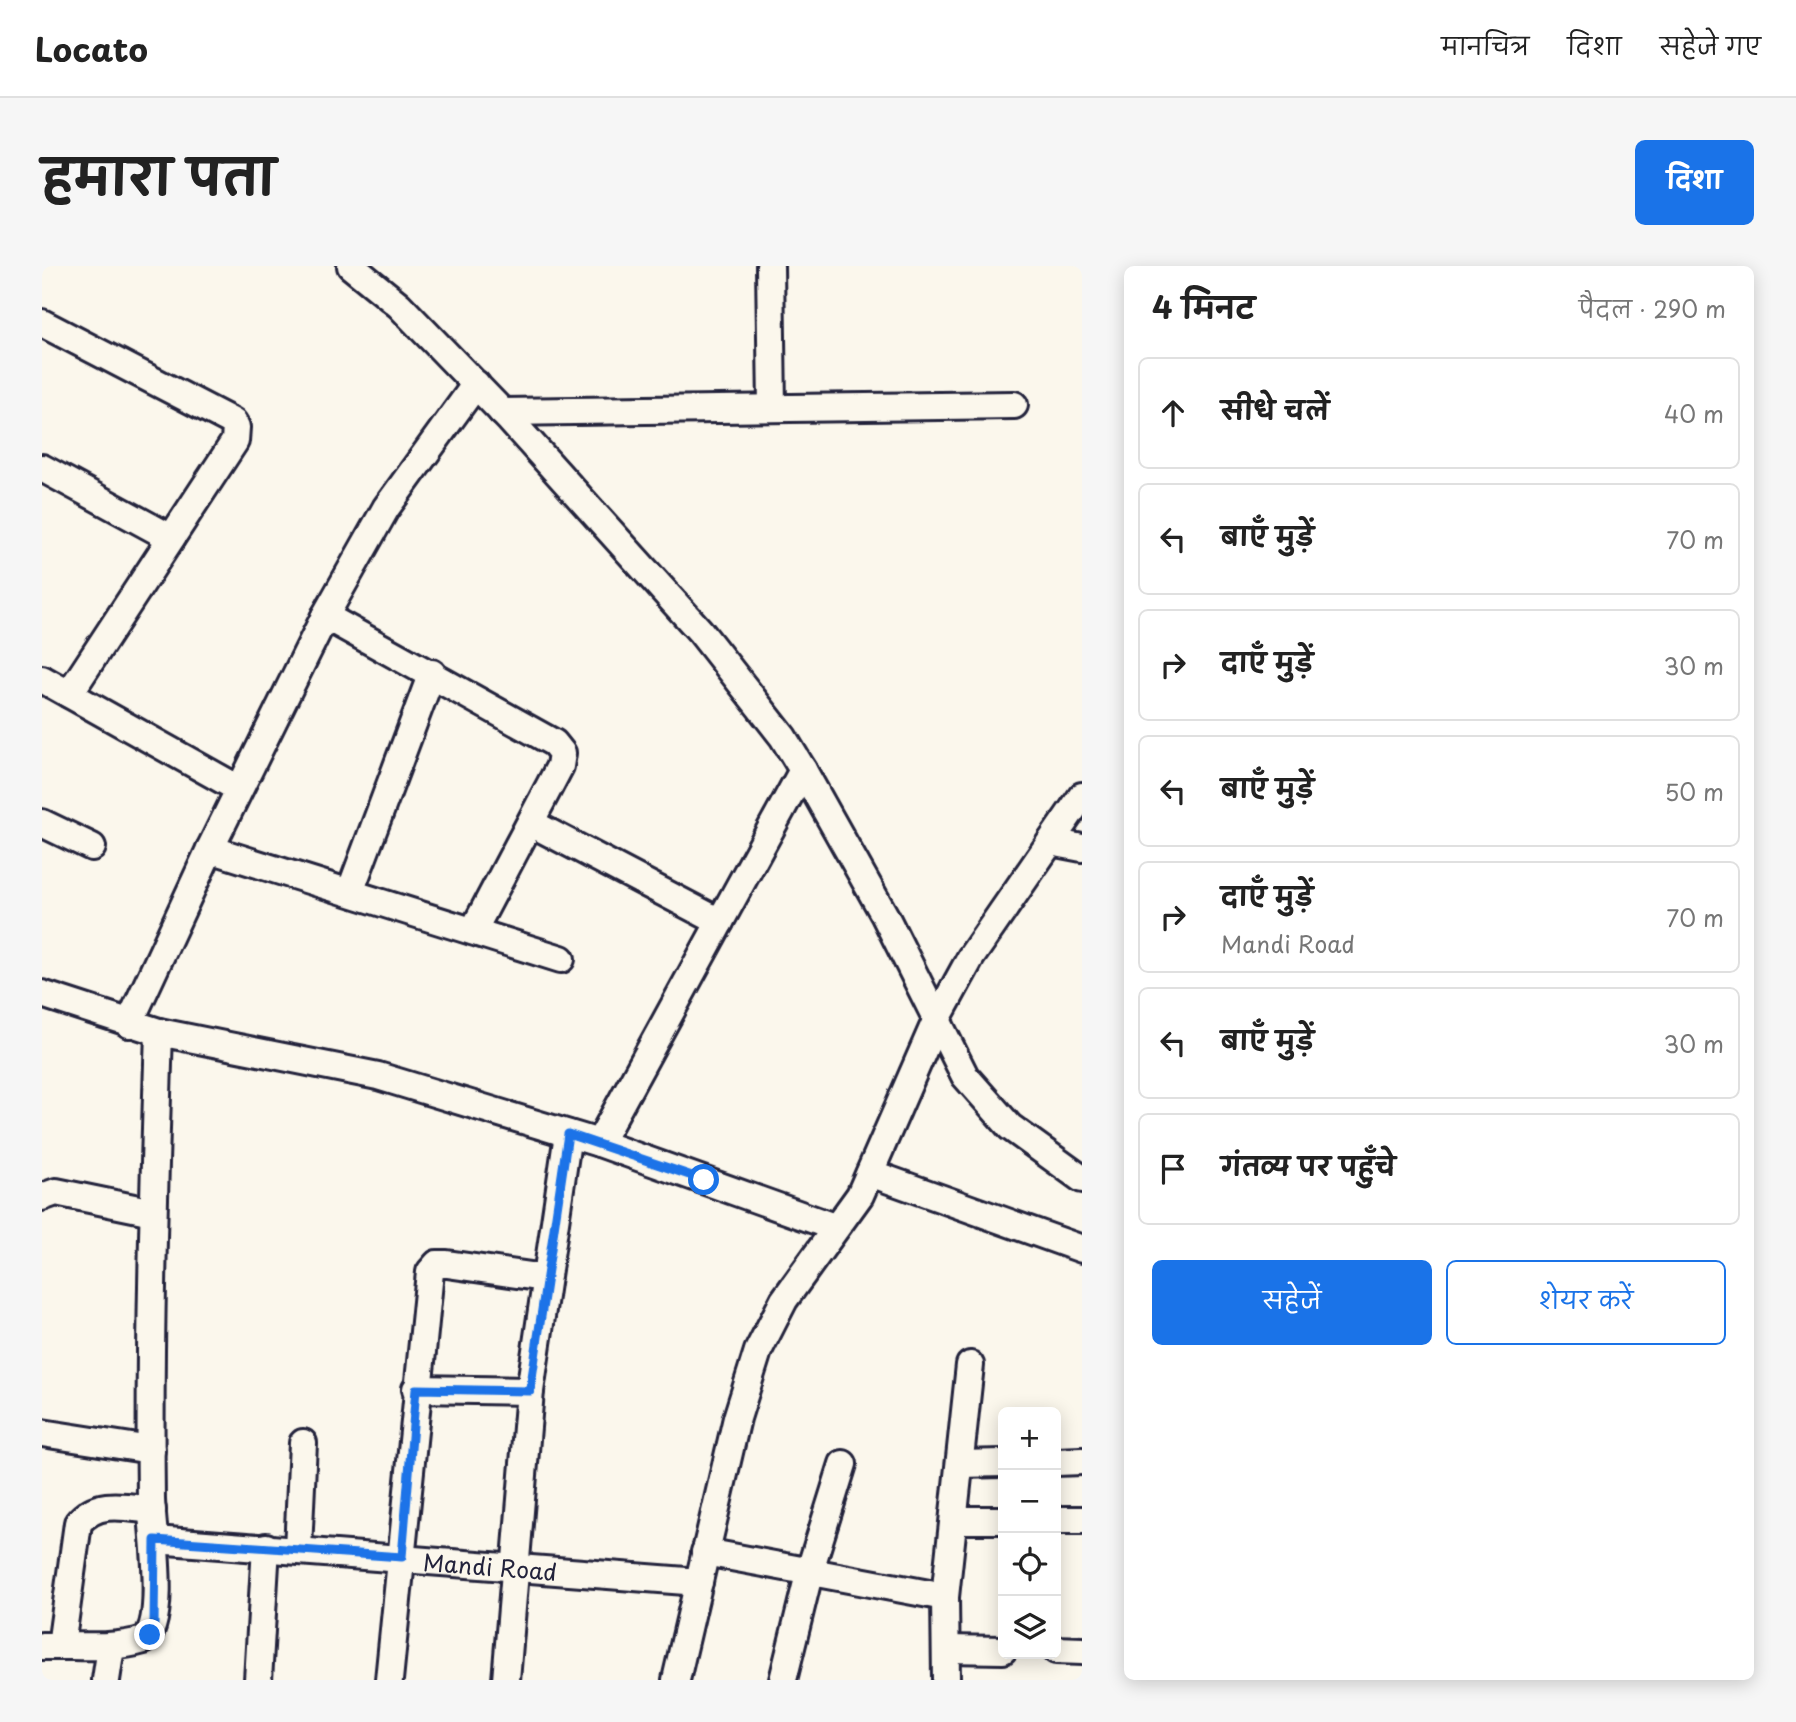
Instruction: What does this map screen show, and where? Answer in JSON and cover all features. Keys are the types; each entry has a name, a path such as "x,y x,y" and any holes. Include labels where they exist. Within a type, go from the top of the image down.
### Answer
{"street":[{"path":"351,266 399,305 502,412 700,631 783,737 803,770 885,916 965,1076 1010,1128 1082,1179"},
{"path":"770,266 772,408"},
{"path":"42,323 233,422 236,427 235,441 69,694"},
{"path":"129,1024 210,849 325,616 386,508 475,384"},
{"path":"502,412 1014,405"},
{"path":"42,468 171,538"},
{"path":"325,616 554,743 562,753 560,766 473,931"},
{"path":"350,892 432,673"},
{"path":"42,679 239,789"},
{"path":"600,1143 803,770"},
{"path":"676,1680 737,1418 758,1350 784,1300 834,1227 860,1195 936,1021 971,957 1082,796"},
{"path":"42,822 92,846"},
{"path":"531,822 720,922"},
{"path":"1051,842 1082,848"},
{"path":"210,849 561,959"},
{"path":"42,995 159,1032 378,1076 600,1143 834,1227"},
{"path":"152,1510 112,1506 98,1508 86,1514 78,1523 51,1646 111,1647 144,1640 150,1635 154,1624 155,1540 150,1450 153,1212 159,1032"},
{"path":"506,1680 530,1391 568,1134"},
{"path":"870,1173 1082,1249"},
{"path":"42,1197 56,1192 153,1212"},
{"path":"389,1680 416,1389 432,1268 447,1264 545,1278"},
{"path":"946,1680 945,1597 970,1365"},
{"path":"416,1389 530,1391"},
{"path":"42,1433 150,1450"},
{"path":"298,1549 303,1443"},
{"path":"1061,1462 1082,1461"},
{"path":"960,1464 998,1463"},
{"path":"783,1680 810,1570 843,1464"},
{"path":"954,1520 998,1520"},
{"path":"1061,1520 1082,1520"},
{"name":"Mandi Road","path":"155,1540 699,1582"},
{"path":"258,1680 266,1547"},
{"path":"705,1552 945,1597"},
{"path":"106,1680 111,1647"},
{"path":"947,1649 998,1650"},
{"path":"1061,1650 1082,1651"}],"route":[{"path":"150,1635 154,1624 155,1540 402,1557 416,1389 530,1391 568,1134 704,1180"}]}
